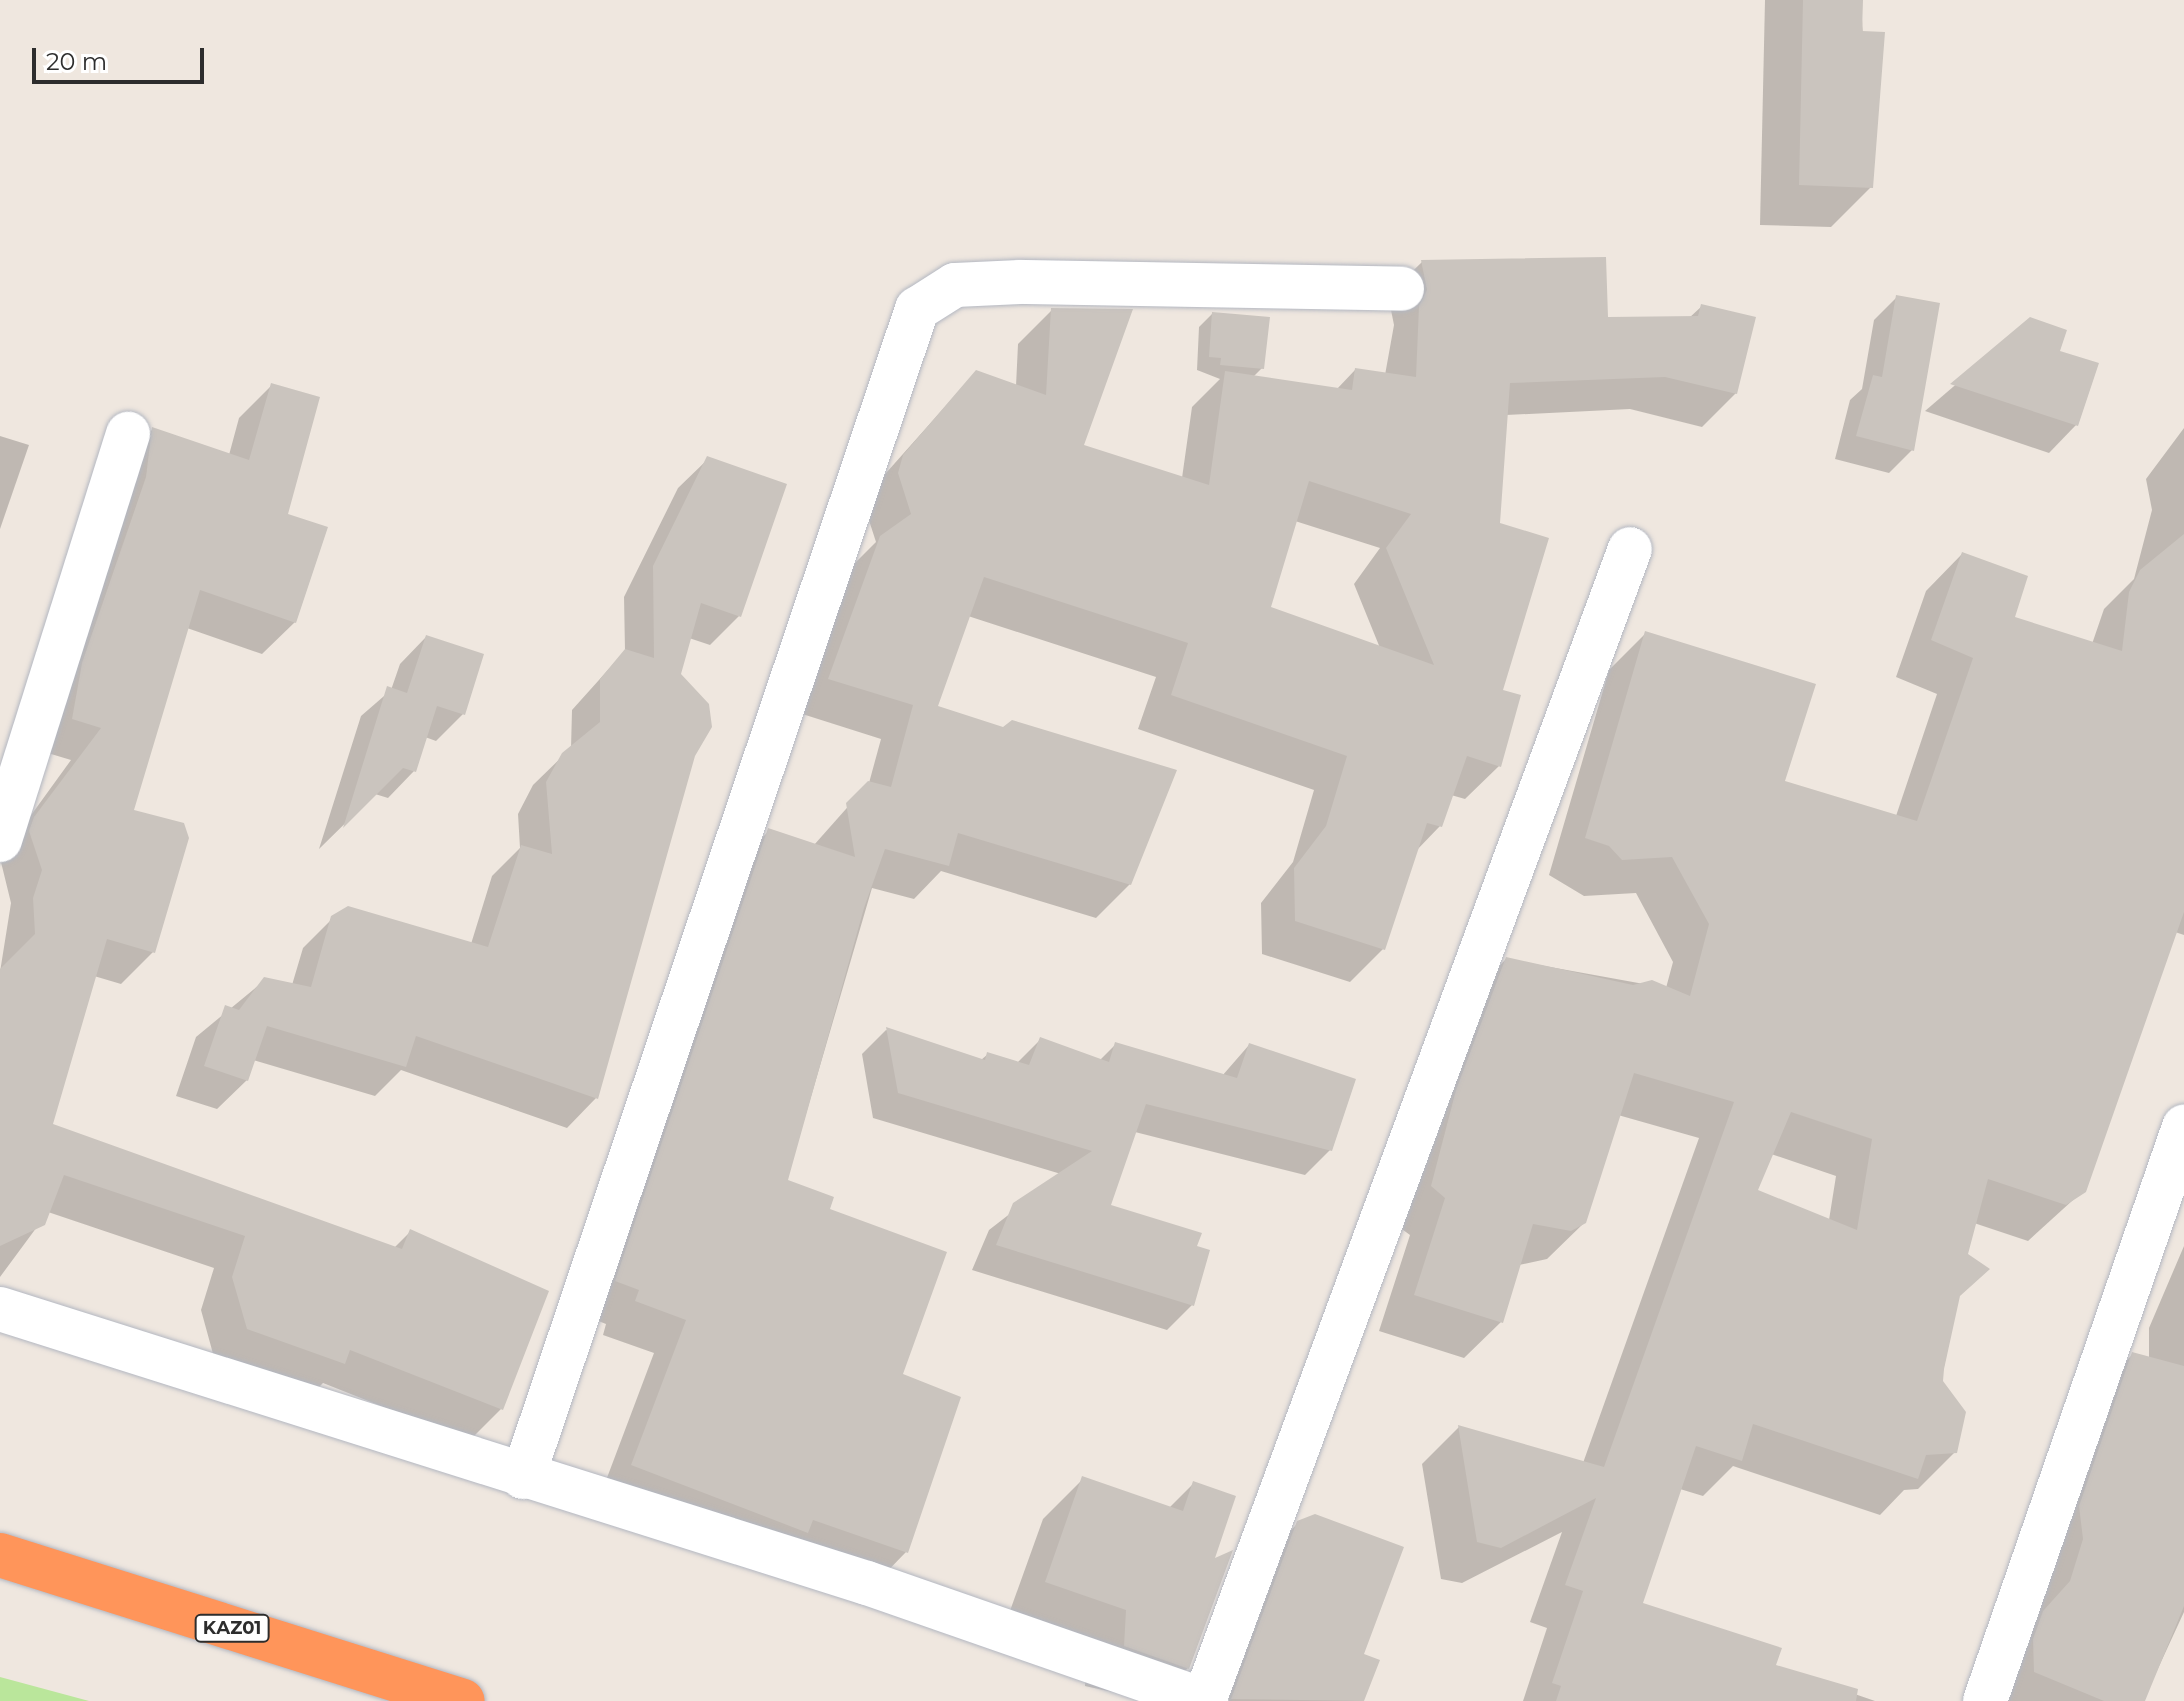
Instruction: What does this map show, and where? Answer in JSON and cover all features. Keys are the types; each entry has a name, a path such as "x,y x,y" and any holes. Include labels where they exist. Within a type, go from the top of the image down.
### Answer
{"highway":[{"name":"KАZ01","path":"0,1555 463,1701"}],"street":[{"path":"523,1477 917,309 955,285 1020,282 1402,289"},
{"path":"0,840 128,434"},
{"path":"0,1309 523,1477 867,1583 1205,1701 1630,549"},
{"path":"1985,1701 2184,1127"}],"green space":[{"path":"0,1677 89,1701 0,1701"}],"building":[{"path":"1803,0 1863,0 1862,31 1885,32 1873,188 1799,185"},
{"path":"1606,257 1608,317 1698,316 1701,304 1756,317 1737,394 1665,377 1510,383 1500,523 1549,538 1503,690 1521,695 1501,767 1467,756 1442,827 1427,823 1385,950 1295,921 1294,868 1326,826 1347,756 1171,695 1188,643 984,577 938,706 1003,727 1012,720 1177,770 1131,885 958,833 949,866 885,849 864,908 788,1180 834,1197 830,1209 947,1252 903,1374 961,1397 908,1553 813,1520 808,1533 631,1465 686,1320 635,1301 639,1290 615,1281 768,828 855,857 846,803 868,781 891,787 913,705 828,679 880,536 911,514 898,473 903,455 976,370 1046,395 1051,308 1133,309 1084,445 1209,485 1225,371 1352,390 1355,368 1416,377 1419,306 1427,290 1421,260","holes":["1309,481 1411,514 1386,548 1434,665 1271,607"]},
{"path":"1896,295 1940,303 1914,451 1856,436 1873,375 1882,377"},
{"path":"1212,312 1270,317 1264,369 1220,365 1221,358 1209,357"},
{"path":"2030,317 2067,330 2060,351 2099,363 2078,426 1950,384"},
{"path":"271,383 320,397 288,514 328,527 296,623 200,590 134,810 184,823 189,838 155,953 107,939 53,1124 402,1249 410,1229 549,1291 503,1410 350,1350 345,1364 247,1329 232,1277 245,1236 64,1175 45,1225 0,1246 0,969 35,934 33,898 42,870 29,831 34,817 101,728 72,719 82,663 146,477 152,427 249,460"},
{"path":"707,456 787,484 741,617 701,603 681,674 709,704 712,727 695,756 598,1099 416,1036 406,1067 267,1026 248,1081 204,1066 225,1005 239,1010 264,977 311,987 331,916 348,906 488,947 521,845 552,854 546,782 562,753 600,722 600,679 625,649 654,658 653,566"},
{"path":"2184,534 2184,912 2086,1192 2066,1205 1988,1179 1968,1254 1990,1269 1960,1296 1944,1369 1943,1381 1966,1412 1957,1453 1926,1455 1918,1479 1753,1424 1742,1461 1696,1446 1643,1603 1782,1648 1776,1665 1858,1689 1856,1701 1556,1701 1561,1686 1552,1683 1583,1591 1565,1585 1596,1498 1501,1548 1477,1542 1458,1425 1604,1467 1734,1102 1634,1073 1586,1223 1571,1231 1533,1224 1503,1323 1414,1295 1445,1198 1431,1186 1456,1090 1506,957 1633,985 1652,980 1690,996 1709,924 1672,857 1622,860 1609,846 1585,838 1645,631 1816,684 1785,781 1917,821 1973,658 1931,640 1962,552 2028,576 2015,617 2122,651 2129,592 2140,570","holes":["1791,1112 1872,1139 1857,1230 1758,1190"]},
{"path":"426,635 484,654 465,715 437,706 416,772 403,768 343,828 387,686 407,693"},
{"path":"886,1027 985,1060 987,1052 1029,1065 1040,1037 1109,1062 1115,1042 1237,1078 1249,1043 1356,1079 1332,1151 1146,1104 1111,1205 1202,1233 1197,1246 1210,1250 1194,1306 996,1245 1013,1203 1092,1151 898,1093"},
{"path":"2132,1352 2184,1366 2184,1606 2145,1701 2104,1701 2034,1672 2033,1639 2043,1611 2070,1581 2083,1539 2079,1506"},
{"path":"1082,1476 1183,1511 1193,1481 1236,1496 1215,1558 1233,1550 1189,1669 1124,1646 1126,1610 1045,1582"},
{"path":"1315,1514 1404,1547 1364,1654 1380,1660 1364,1701 1231,1699 1297,1521"}]}
